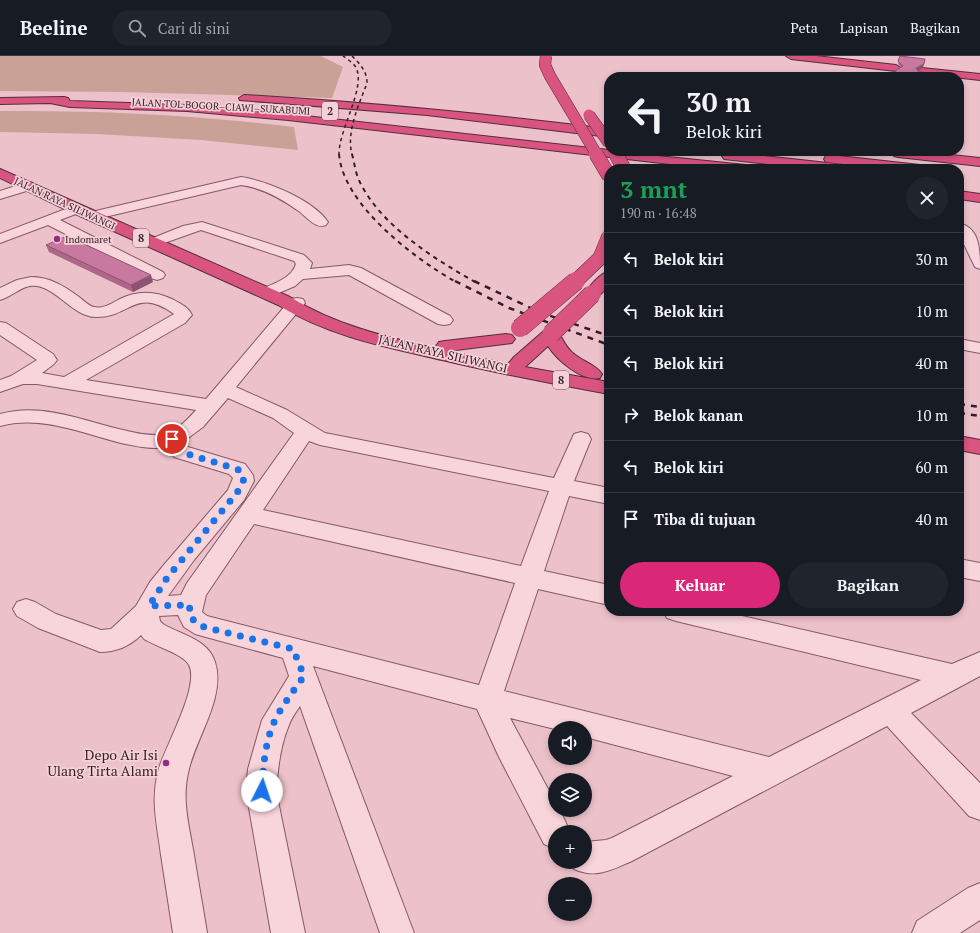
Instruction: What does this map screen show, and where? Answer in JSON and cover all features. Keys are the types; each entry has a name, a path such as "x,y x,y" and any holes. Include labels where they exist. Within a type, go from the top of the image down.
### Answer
{"highway":[{"path":"546,56 545,65 550,76 604,168"},
{"path":"791,56 897,65 839,56"},
{"path":"557,66 566,82"},
{"path":"948,72 923,68 980,70"},
{"path":"964,74 980,77"},
{"path":"0,94 80,93"},
{"name":"JALAN TOL BOGOR–CIAWI–SUKABUMI","path":"236,98 321,103 528,122 604,132"},
{"path":"49,100 70,104 187,108 281,116 604,153"},
{"name":"JALAN TOL BOGOR–CIAWI–SUKABUMI","path":"0,101 49,100 201,103 315,110 508,129 604,141"},
{"path":"321,103 438,107 604,121"},
{"path":"583,106 604,135"},
{"path":"632,156 702,164"},
{"path":"730,156 802,164"},
{"path":"805,156 876,164"},
{"path":"924,156 980,162"},
{"name":"JALAN RAYA SILIWANGI","path":"0,173 153,244 292,304 445,346 483,359"},
{"path":"964,196 980,198"},
{"path":"483,359 564,292 600,258 604,248"},
{"path":"516,366 551,334 604,281"},
{"name":"JALAN RAYA SILIWANGI","path":"292,304 319,320 369,337 410,348 483,359 604,387"},
{"path":"551,334 555,346 563,354 577,365 601,376"},
{"path":"445,346 506,339"},
{"name":"JALAN RAYA SILIWANGI","path":"516,366 601,376"},
{"path":"964,444 980,447"}],"street":[{"path":"92,216 241,181 255,183 268,188 291,201 321,222"},
{"path":"0,195 28,186"},
{"path":"0,239 76,209"},
{"path":"49,220 157,275"},
{"path":"153,244 188,228 197,226 207,227 299,258 304,263 301,274"},
{"path":"964,229 980,264"},
{"path":"266,293 301,274 349,270 355,271 444,320"},
{"path":"0,295 20,283 38,280 91,312 105,311 146,296 156,298 183,313 184,315 179,319 67,383"},
{"path":"0,420 26,414 50,417 137,439 157,441 172,439 184,433 210,406 292,304"},
{"path":"0,327 48,360 39,367 7,383"},
{"path":"964,345 980,348"},
{"path":"7,383 32,378 210,406"},
{"path":"224,390 280,414 306,431 320,438 604,495"},
{"path":"306,431 196,590 190,605 190,616 197,624 771,772"},
{"path":"26,610 47,621 100,641 108,642 115,641 121,637 148,609 167,578 236,494 244,480 242,472 237,469 181,452 172,439"},
{"path":"551,825 509,748 487,700 562,487 581,439"},
{"path":"248,515 604,594"},
{"path":"964,569 980,572"},
{"path":"148,609 190,605"},
{"path":"148,609 147,619 153,630 164,638 193,650 203,661 203,692 192,724 177,758 170,786 169,801 190,933"},
{"path":"697,616 952,676"},
{"path":"293,649 397,933"},
{"path":"592,857 606,856 621,850 890,710 952,676 980,663"},
{"path":"288,933 264,813 262,784 268,742 276,720 304,676"},
{"path":"890,710 980,806"},
{"path":"929,933 980,900"}],"shaded area":[{"path":"0,56 321,56 343,67 332,98 121,92 0,91"},
{"path":"0,111 74,111 184,116 294,127 298,150 201,140 97,134 0,132"}],"building":[{"path":"900,56 925,59 924,64 916,68 918,71 922,72 895,72 896,70 903,66 898,61"},
{"path":"67,236 151,275 131,285 46,245"}],"railway":[{"path":"339,154 343,133 358,84 358,74 355,66 343,56"},
{"path":"352,56 364,71 367,79 352,127 352,155"},
{"path":"339,154 343,173 353,192 367,211 402,245 439,272 456,282"},
{"path":"352,154 358,178 367,195 393,225 425,251 475,282"},
{"path":"455,281 509,308 604,343"},
{"path":"474,281 539,312 604,334"},
{"path":"964,405 980,407"},
{"path":"964,414 980,416"}],"place":[{"name":"Indomaret","path":"57,239"},
{"name":"Depo Air Isi Ulang Tirta Alami","path":"166,763"}],"route":[{"path":"172,439 181,452 237,469 242,472 244,480 236,494 167,578 149,606 190,605 190,616 197,624 204,627 293,649 304,676 286,702 276,720 268,742 263,769 262,791"}]}
